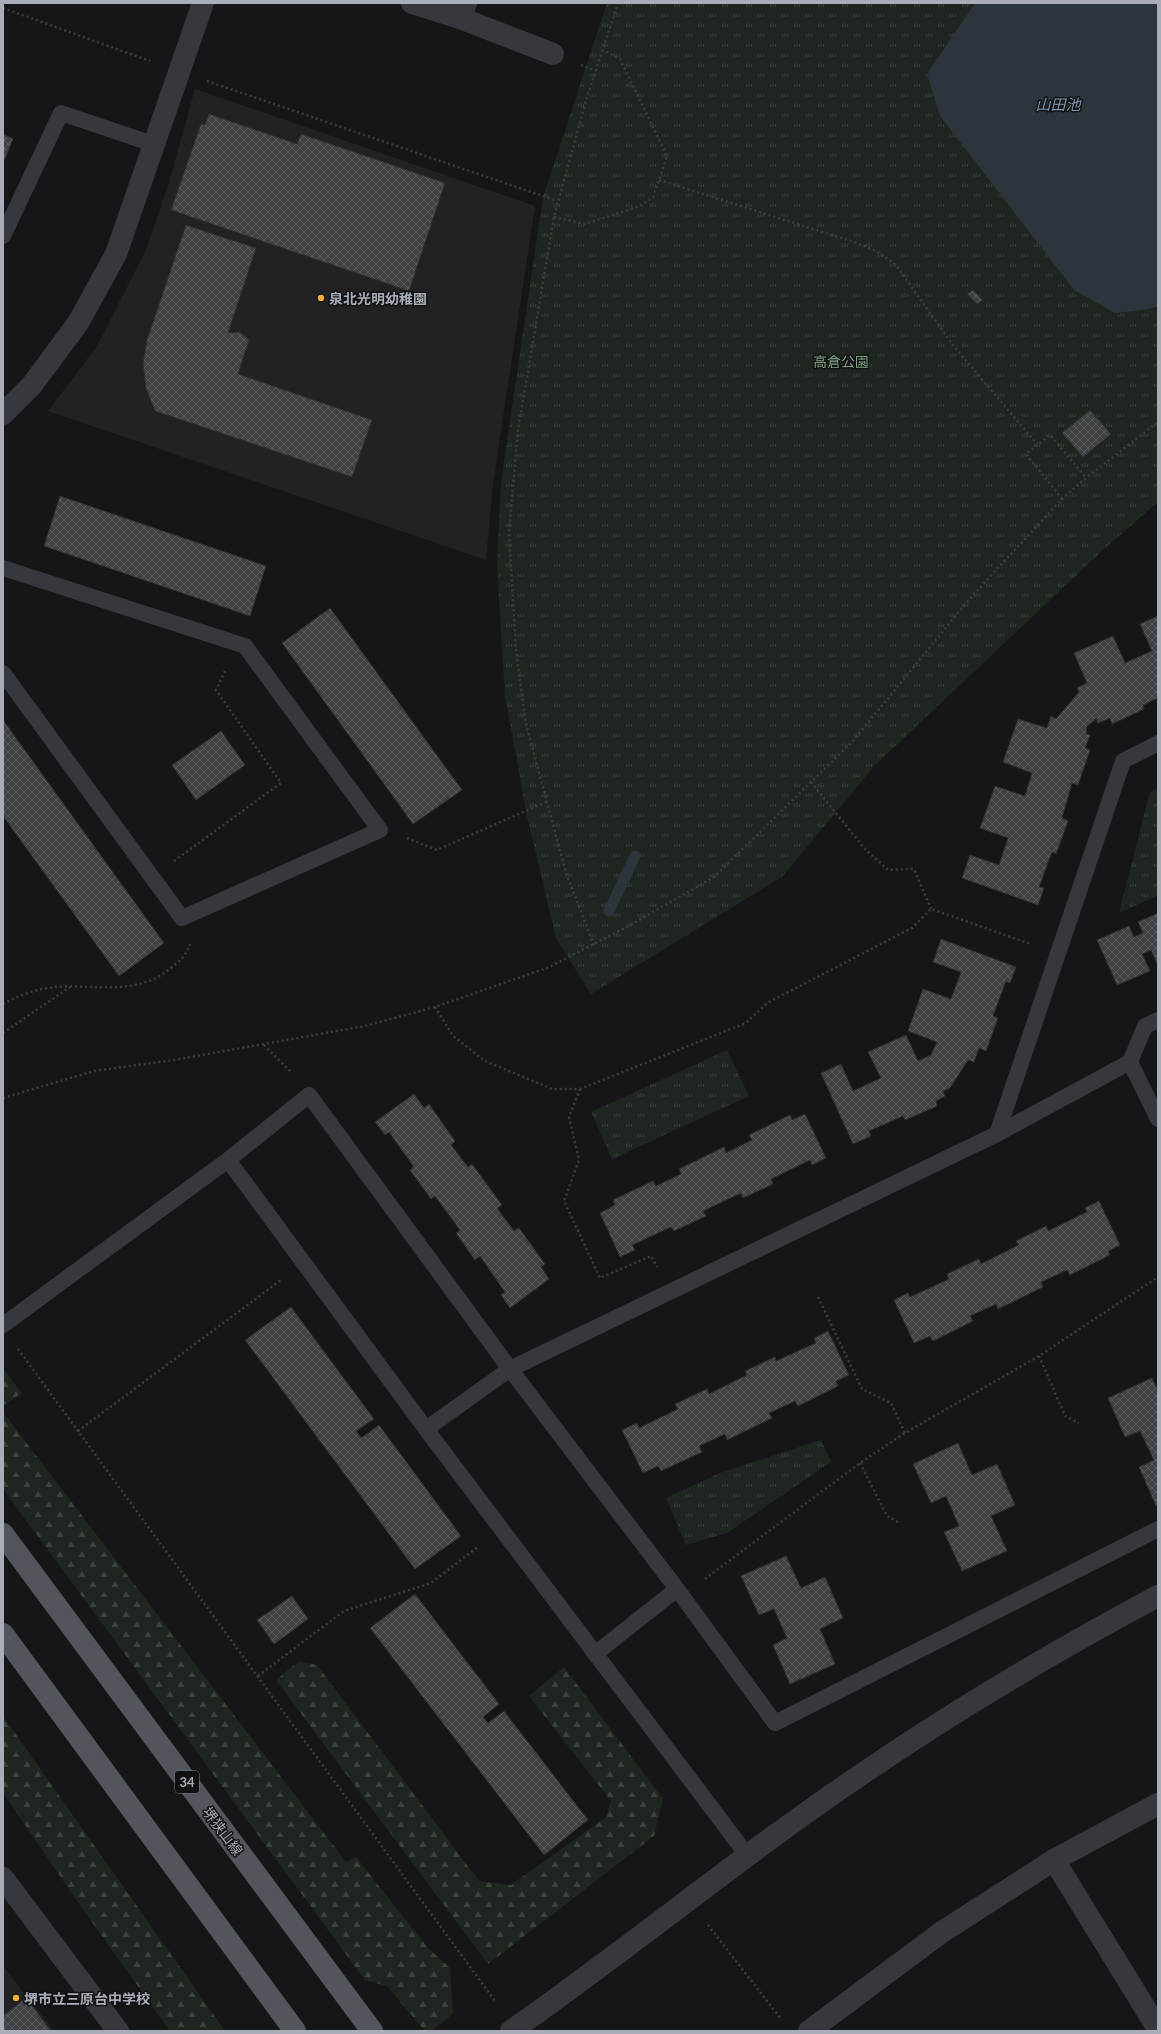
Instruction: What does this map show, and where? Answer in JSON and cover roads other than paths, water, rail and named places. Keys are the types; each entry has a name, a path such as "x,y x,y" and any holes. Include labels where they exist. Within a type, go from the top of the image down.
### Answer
{"main road":[{"name":"堺狭山線","path":"3,1534 372,2031"},
{"path":"3,1634 295,2031"}],"street":[{"path":"3,414 32,384 78,323 116,254 153,144 204,3"},
{"path":"412,3 463,11 552,54"},
{"path":"519,2029 747,1855 862,1773 980,1698 1093,1631 1158,1596"},
{"path":"809,2031 942,1932 1054,1860 1158,1804"},
{"path":"1054,1860 1158,2029"},
{"path":"3,1878 118,2031"}],"lane":[{"path":"3,236 61,113 153,144"},
{"path":"3,568 245,646 380,830 182,918 3,673"},
{"path":"997,1134 1123,761 1158,743"},
{"path":"426,1429 510,1369 997,1134 1130,1062 1145,1026 1158,1020"},
{"path":"1130,1062 1158,1119"},
{"path":"3,1325 228,1160 309,1095 510,1369 679,1592 775,1723 1158,1529"},
{"path":"228,1160 426,1429 747,1855"},
{"path":"595,1654 679,1592"}],"water":[{"name":"山田池","path":"975,3 1158,3 1158,306 1150,309 1115,313 1074,290 940,116 927,74"}],"waterway":[{"path":"609,911 635,856"}],"place":[{"name":"泉北光明幼稚園","path":"321,298"},
{"name":"堺市立三原台中学校","path":"16,1998"}],"park label":[{"name":"高倉公園","path":"841,361"}]}
